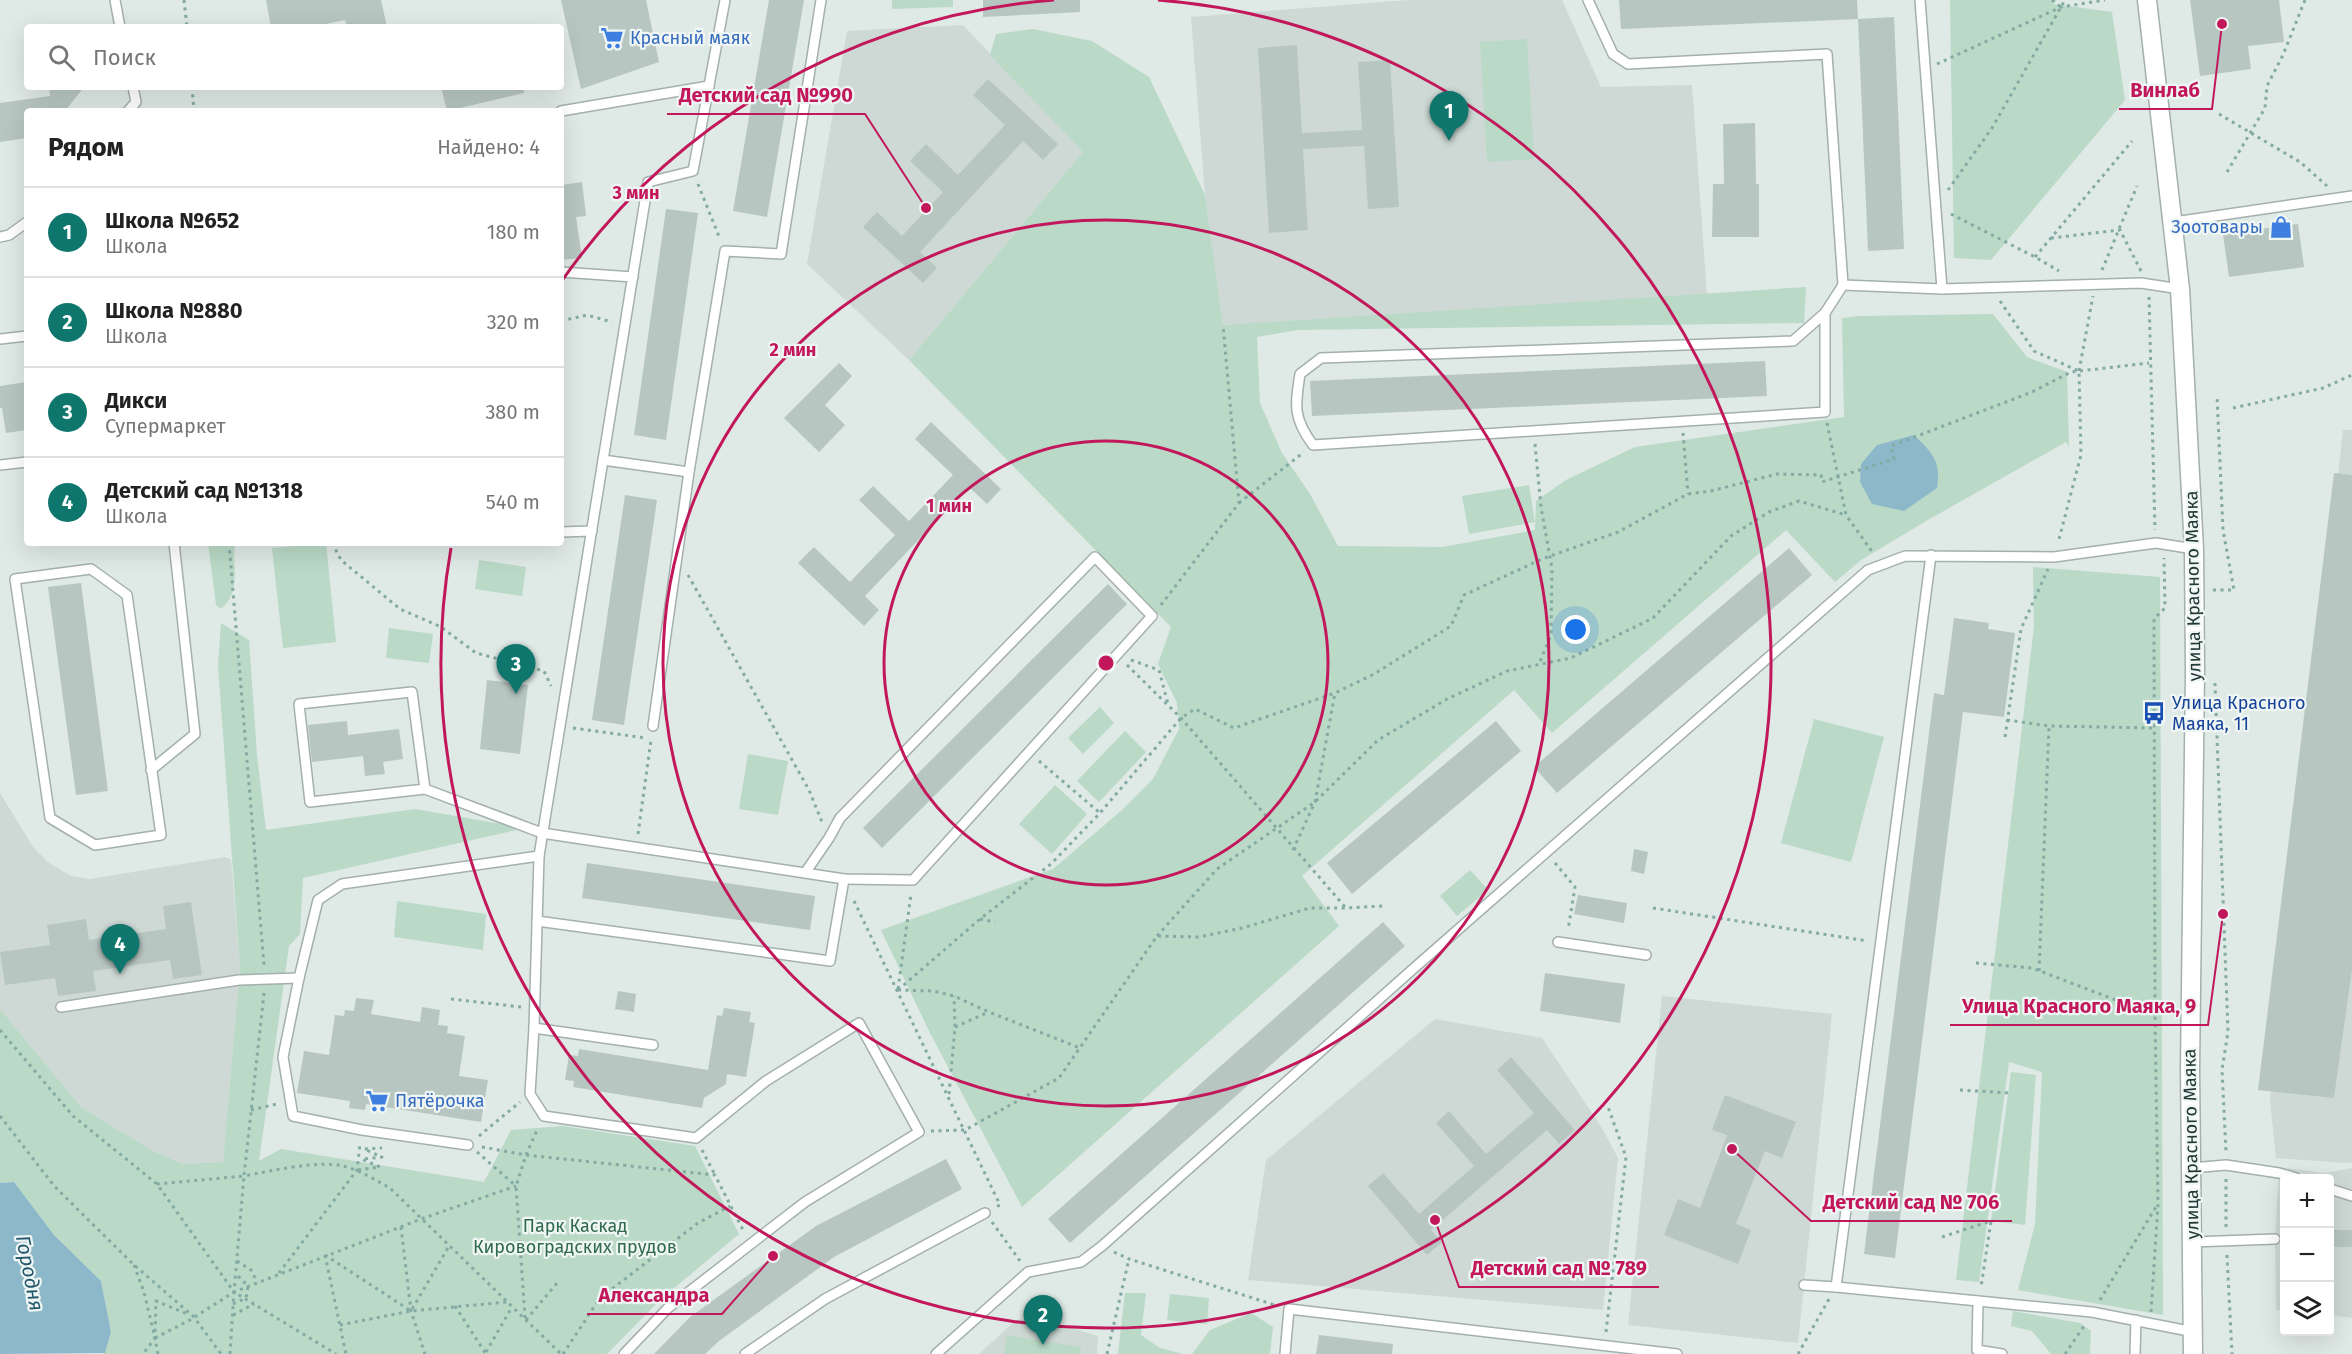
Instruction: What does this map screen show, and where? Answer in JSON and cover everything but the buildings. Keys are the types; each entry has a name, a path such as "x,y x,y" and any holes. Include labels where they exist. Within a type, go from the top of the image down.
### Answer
{"street":[{"name":"улица Красного Маяка","path":"2147,0 2180,289 2194,549 2195,672 2190,1069 2193,1354"}],"lane":[{"path":"115,0 119,24"},
{"path":"624,1354 668,1308 805,1202 919,1132 859,1023 766,1081 696,1138 544,1116 530,1094 539,856 648,182 693,171 725,0"},
{"path":"653,726 689,472 725,251 781,254 821,0"},
{"path":"1588,0 1613,54 1628,64 1827,54 1843,285 1825,313 1793,341 1321,358 1300,374 1295,408 1302,430 1313,445 1825,412 1825,313"},
{"path":"1920,0 1942,289"},
{"path":"564,110 709,86"},
{"path":"134,90 137,106"},
{"path":"2174,222 2352,196"},
{"path":"0,237 9,235 24,224"},
{"path":"564,272 633,277"},
{"path":"1843,285 1942,289 2148,284 2180,289"},
{"path":"0,339 24,336"},
{"path":"603,460 689,472"},
{"path":"0,465 24,462"},
{"path":"564,532 592,531"},
{"path":"936,1354 1028,1272 1081,1262 1102,1246 1413,969 1868,570 1905,556 2054,557 2156,543 2194,549"},
{"path":"151,770 195,734 174,546"},
{"path":"1836,1287 1931,555"},
{"path":"425,789 412,692 300,704 310,802 425,789 542,833 844,879 913,880 1152,616 1095,557 840,819 805,873"},
{"path":"91,569 127,595 151,770 161,836 95,845 50,818 15,579 91,569"},
{"path":"468,1145 362,1130 293,1116 284,1057 299,978 318,900 342,884 539,856"},
{"path":"537,921 830,961 844,879"},
{"path":"1562,943 1646,955"},
{"path":"61,1007 239,980 299,978"},
{"path":"534,1028 653,1045"},
{"path":"2191,1168 2226,1165 2282,1174"},
{"path":"2334,1190 2352,1196"},
{"path":"745,1354 825,1299 985,1213"},
{"path":"2192,1242 2275,1239"},
{"path":"1804,1284 2092,1312 2194,1332"},
{"path":"1978,1301 1975,1352 2002,1354"},
{"path":"1284,1354 1289,1309 1677,1354"},
{"path":"2135,1354 2136,1320"}],"path":[{"path":"184,0 187,24"},
{"path":"2052,0 2061,7"},
{"path":"2065,0 1992,128 1936,207 2035,257 2080,285"},
{"path":"1926,69 2061,7 2105,0"},
{"path":"2227,172 2265,108 2267,86 2283,55 2305,0"},
{"path":"192,90 194,108"},
{"path":"2219,114 2300,162 2341,198"},
{"path":"2035,257 2132,141"},
{"path":"693,171 725,251"},
{"path":"2005,737 2021,629 2054,557 2081,455 2079,371 2095,285 2138,186"},
{"path":"2051,238 2120,230"},
{"path":"2120,230 2148,284 2156,543 2165,561 2165,608 2154,620 2158,1203 2151,1323"},
{"path":"1990,288 2034,351 2079,371"},
{"path":"564,320 587,315 625,326"},
{"path":"1223,325 1239,502"},
{"path":"898,990 980,919 1051,864 1100,813 1181,718 1195,709 1234,728 1335,693 1374,674 1451,626 1464,595 1549,556 1618,532 1688,494 1711,491 1777,474 1821,476 1822,482 1894,459 1891,446 2032,392 2071,372 2149,363"},
{"path":"2233,408 2323,388 2352,375"},
{"path":"2217,394 2223,530 2234,590"},
{"path":"1825,412 1846,515 1881,565"},
{"path":"1683,421 1688,494"},
{"path":"1534,430 1541,507 1552,568 1551,635 1539,664"},
{"path":"1152,616 1239,502 1313,445"},
{"path":"919,1132 965,1130 1059,1078 1157,936 1217,868 1315,802 1378,740 1446,699 1507,671 1571,658 1653,618 1731,536 1769,512 1799,501 1846,515"},
{"path":"229,546 265,980 244,1176 230,1354"},
{"path":"334,546 341,560 400,609 441,627 476,653 544,671 551,683 550,692"},
{"path":"677,556 808,790 829,838"},
{"path":"1117,655 1159,670 1168,705"},
{"path":"1117,655 1181,718 1293,850 1346,908"},
{"path":"2215,680 2228,1032 2222,1070 2226,1240 2232,1354"},
{"path":"1293,850 1315,802 1335,693"},
{"path":"2007,720 2049,726 2154,728"},
{"path":"2039,970 2049,726"},
{"path":"560,727 651,741 636,847"},
{"path":"1029,752 1100,813"},
{"path":"1552,859 1575,887 1562,943"},
{"path":"844,879 1000,1205 985,1213 1028,1272"},
{"path":"898,990 913,880"},
{"path":"1157,936 1199,937 1242,928 1310,908 1383,906"},
{"path":"1653,908 1882,943"},
{"path":"980,919 995,922"},
{"path":"1976,963 2039,970 2155,1015"},
{"path":"898,990 933,991 954,996 1080,1048"},
{"path":"949,1096 956,1027 954,996"},
{"path":"451,999 535,1008"},
{"path":"956,1027 989,1012"},
{"path":"0,1030 73,1116 157,1184 234,1292 336,1354"},
{"path":"1960,1090 2010,1093"},
{"path":"468,1145 530,1094"},
{"path":"251,1110 291,1101"},
{"path":"1605,1346 1626,1157 1607,1104"},
{"path":"0,1116 56,1187 134,1264 194,1317 221,1354"},
{"path":"526,1320 516,1186 526,1155 544,1116"},
{"path":"278,1274 357,1170 362,1130"},
{"path":"696,1138 750,1244"},
{"path":"357,1170 380,1167 362,1159 382,1157 364,1149 383,1148 374,1144"},
{"path":"468,1145 526,1155 715,1175"},
{"path":"468,1145 516,1186"},
{"path":"157,1184 244,1176 293,1167 340,1165 357,1170 390,1188 562,1354 600,1298 698,1223 730,1206"},
{"path":"143,1354 155,1338 234,1292 325,1255 516,1186"},
{"path":"2065,1354 2158,1203"},
{"path":"1942,1237 1991,1221 1978,1301"},
{"path":"401,1227 411,1311 425,1354"},
{"path":"411,1311 449,1246"},
{"path":"325,1255 411,1311"},
{"path":"325,1255 346,1354"},
{"path":"1107,1354 1129,1259 1289,1309"},
{"path":"237,1261 251,1270 257,1282"},
{"path":"134,1264 144,1292 158,1354"},
{"path":"236,1274 248,1286"},
{"path":"526,1320 557,1283"},
{"path":"246,1298 248,1286"},
{"path":"1798,1354 1836,1287"},
{"path":"233,1304 246,1298"},
{"path":"155,1338 156,1301 194,1317"},
{"path":"340,1324 411,1311 507,1302"},
{"path":"232,1315 254,1304"},
{"path":"455,1306 486,1354 512,1307"}],"shaded area":[{"path":"1408,0 1562,0 1601,87 1692,85 1707,295 1223,325 1205,195 1191,17"},
{"path":"963,25 1083,152 909,360 807,264 847,31"},
{"path":"2343,430 2352,430 2352,1162 2347,1163 2276,1158 2270,1100"},
{"path":"0,793 33,847 49,863 71,876 90,879 225,857 231,859 240,967 223,1162 183,1164 153,1151 82,1108 0,1009"},
{"path":"1662,996 1832,1014 1798,1343 1628,1325"},
{"path":"1435,1019 1542,1038 1602,1128 1618,1158 1603,1310 1248,1280 1266,1160"},
{"path":"2279,1167 2325,1173 2352,1168 2352,1318 2334,1316 2334,1174 2280,1174 2280,1310 2276,1310 2275,1239"},
{"path":"1039,1318 1098,1336 1097,1354 979,1354 1016,1320"}],"green space":[{"path":"892,0 953,0 953,7 892,9"},
{"path":"1950,0 2057,0 2053,4 2112,12 2125,100 1991,260 1954,258"},
{"path":"1033,29 1092,41 1149,77 1205,195 1223,325 1806,287 1804,323 1298,330 1257,337 1260,403 1282,453 1310,494 1338,546 1443,547 1535,530 1536,501 1566,480 1635,447 1844,417 1842,318 1993,314 2027,357 2067,372 2069,447 2066,442 1926,521 1861,560 1835,582 1786,530 1552,733 1514,690 1302,876 1339,926 1022,1207 929,1031 881,930 1053,869 1122,810 1153,779 1179,729 1177,703 1158,664 1171,627 909,360 1083,152 990,55 996,34"},
{"path":"1527,39 1534,159 1487,162 1480,42"},
{"path":"1529,485 1535,522 1469,534 1462,496"},
{"path":"208,546 235,546 235,578 232,594 221,609 216,605"},
{"path":"326,546 336,642 283,648 272,548"},
{"path":"479,560 526,567 522,596 475,589"},
{"path":"2033,567 2160,577 2163,1315 2018,1290 2035,1224 2042,1072 2009,1062 1979,1282 1956,1280 2034,627"},
{"name":"Парк Каскад Кировоградских прудов","path":"221,623 249,640 257,756 266,830 415,809 525,828 303,878 300,934 289,946 259,1161 281,1149 484,1182 511,1130 563,1126 695,1146 739,1234 661,1299 607,1354 102,1354 105,1353 111,1332 101,1281 54,1235 14,1182 0,1183 0,1009 82,1108 153,1151 183,1164 223,1162 240,967 218,666"},
{"path":"389,628 433,634 429,663 386,658"},
{"path":"1100,707 1114,723 1083,754 1068,738"},
{"path":"1814,719 1884,737 1851,862 1781,843"},
{"path":"1125,731 1146,752 1099,802 1077,781"},
{"path":"748,754 788,761 778,815 739,809"},
{"path":"1055,785 1087,814 1052,854 1019,824"},
{"path":"1470,870 1488,890 1457,916 1440,896"},
{"path":"397,901 486,914 483,950 394,937"},
{"path":"2011,1072 2036,1075 2025,1225 1991,1221"},
{"path":"1125,1293 1146,1293 1141,1335 1160,1348 1183,1354 1118,1354"},
{"path":"1170,1294 1209,1298 1207,1324 1167,1320"},
{"path":"2013,1311 2080,1323 2091,1331 2090,1354 2051,1354 2032,1331 2011,1326"},
{"path":"1251,1313 1273,1327 1270,1354 1192,1354 1210,1330"},
{"path":"1007,1335 1081,1347 1080,1354 1004,1354"}],"water":[{"path":"1914,435 1934,458 1938,471 1937,488 1904,511 1872,504 1860,482 1861,464 1877,445"},
{"name":"Городня","path":"14,1182 54,1235 101,1281 111,1332 105,1353 0,1354 0,1183"}],"place":[{"name":"Винлаб","path":"2222,24"},
{"name":"Красный маяк","path":"612,38"},
{"name":"Школа №652","path":"1449,141"},
{"name":"Детский сад №990","path":"926,208"},
{"name":"Зоотовары","path":"2281,227"},
{"name":"Дикси","path":"516,694"},
{"name":"Улица Красного Маяка, 11","path":"2154,713"},
{"name":"Улица Красного Маяка, 9","path":"2223,914"},
{"name":"Детский сад №1318","path":"120,974"},
{"name":"Пятёрочка","path":"377,1101"},
{"name":"Детский сад № 706","path":"1732,1149"},
{"name":"Детский сад № 789","path":"1435,1220"},
{"name":"Александра","path":"773,1256"},
{"name":"Школа №880","path":"1043,1345"}]}
